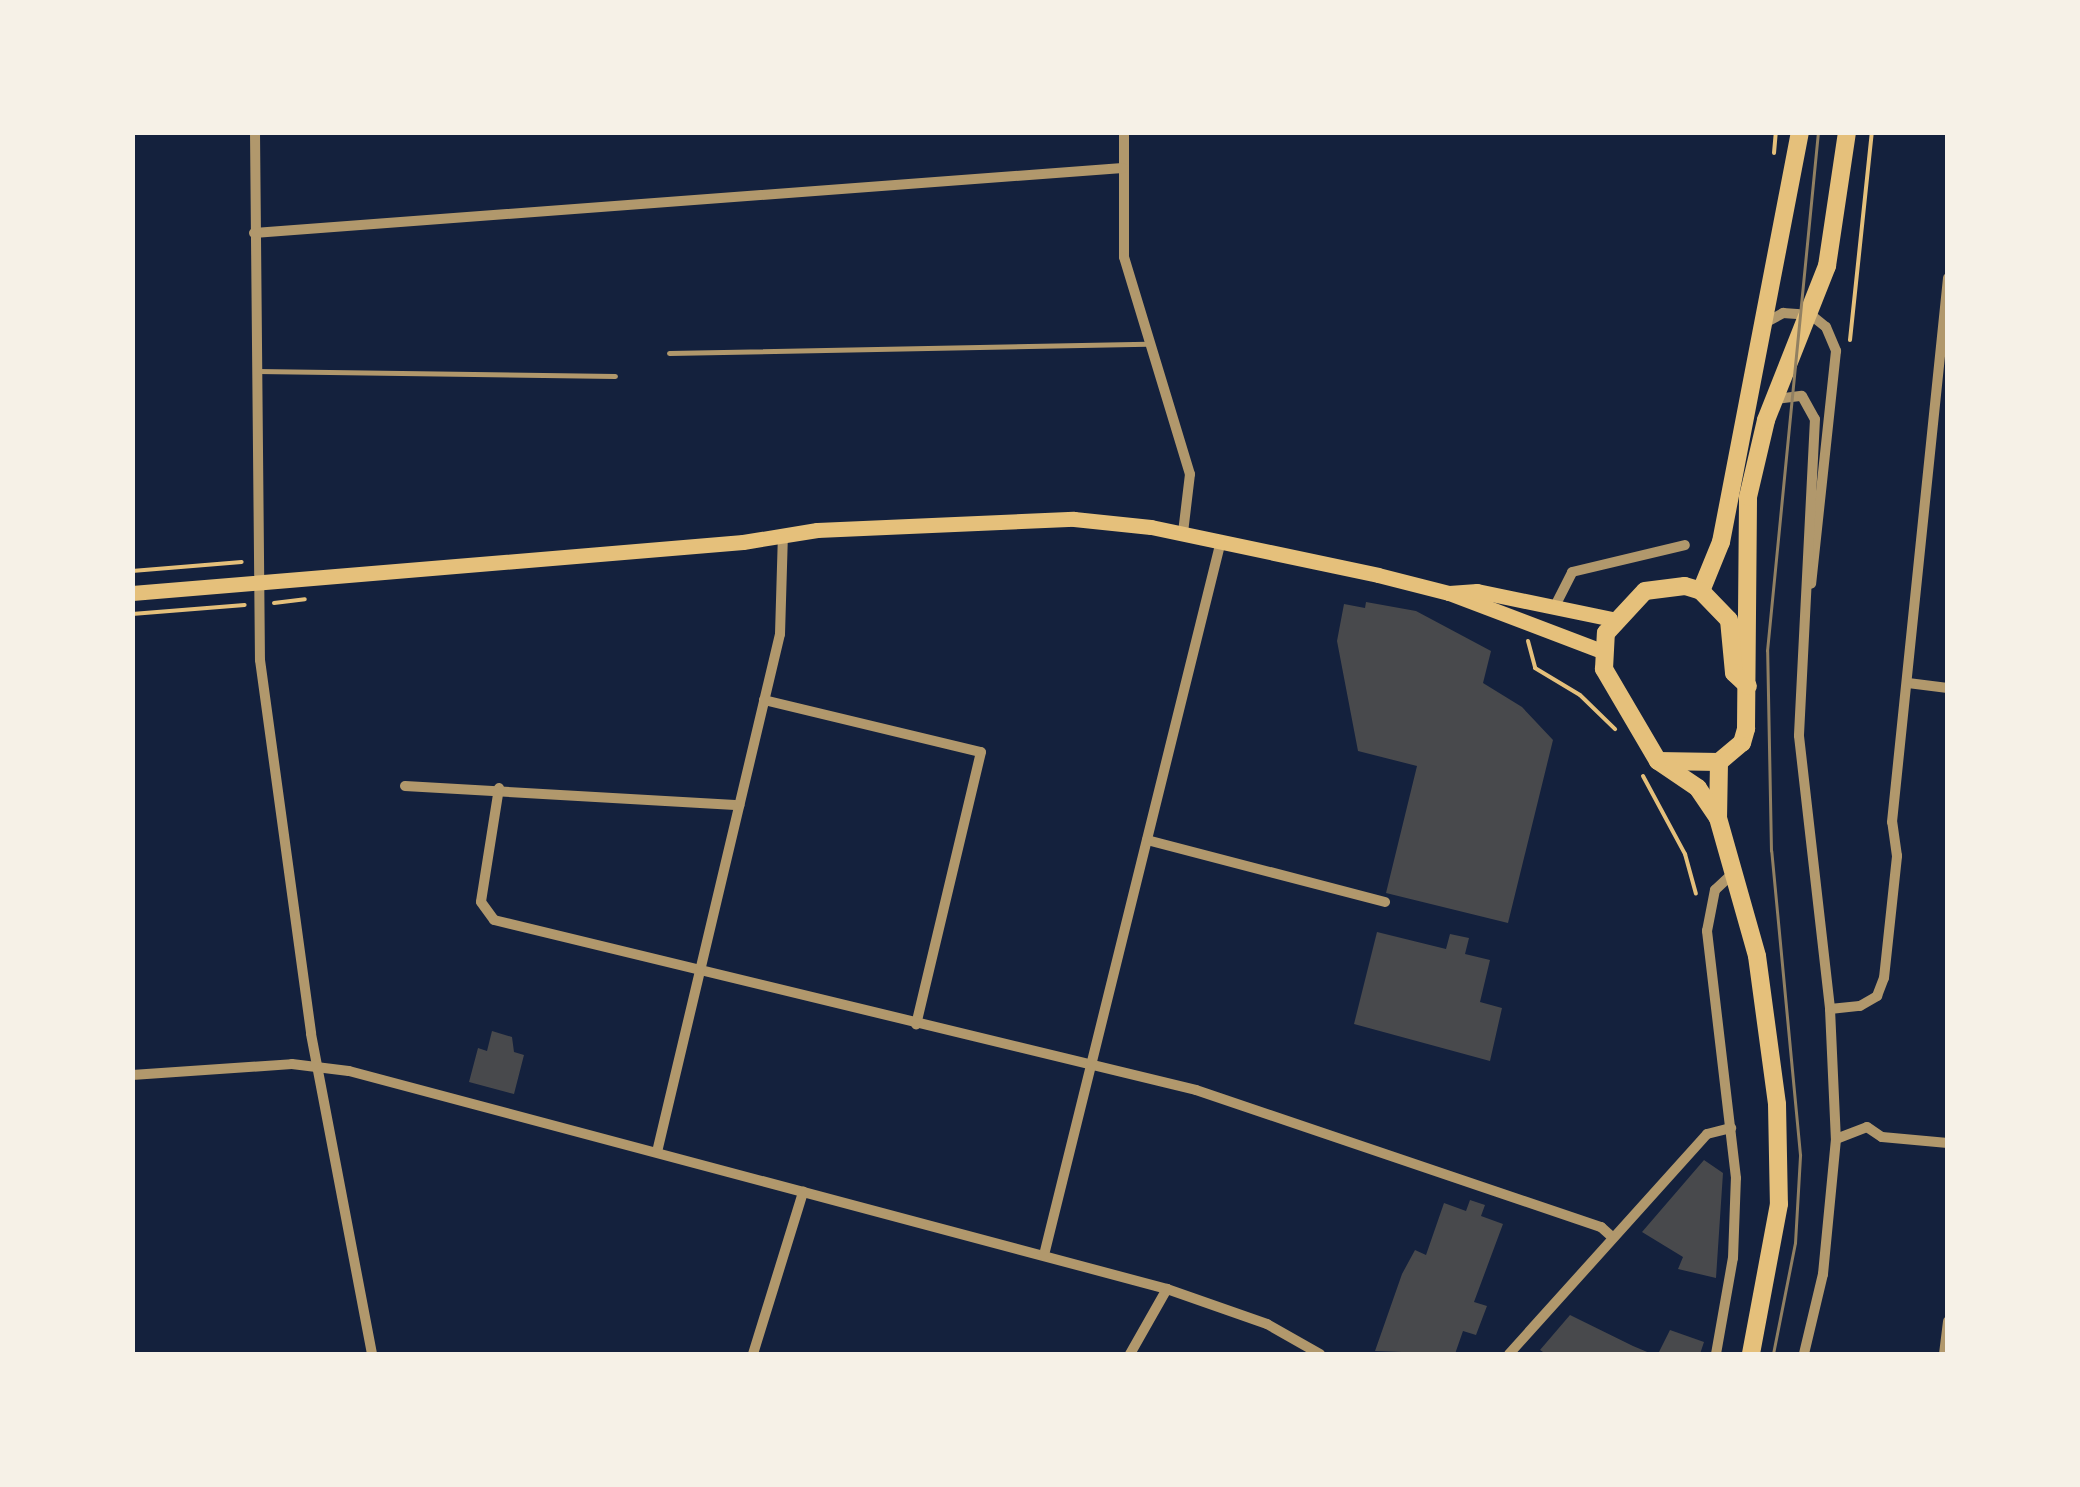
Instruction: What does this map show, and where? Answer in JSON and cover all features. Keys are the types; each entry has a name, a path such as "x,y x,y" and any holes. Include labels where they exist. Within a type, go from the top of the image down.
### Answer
{"main road":[{"path":"1701,592 1720,542 1800,132"},
{"path":"1658,761 1719,762 1742,743 1748,686 1748,497 1776,399 1811,314 1837,224 1847,132"},
{"path":"132,593 783,534 1074,519 1182,533 1449,593 1555,606 1612,619"},
{"path":"1748,686 1734,674 1728,620 1701,592 1685,586 1644,590 1612,619 1602,650 1604,669 1658,761 1698,788 1718,818 1756,956 1779,1155 1771,1270 1751,1354"},
{"path":"1449,593 1530,627 1602,650"},
{"path":"1718,818 1719,762"}],"street":[{"path":"254,132 256,584 318,1066 372,1354"},
{"path":"1124,132 1124,257 1190,474 1182,533"},
{"path":"254,233 1124,168"},
{"path":"1830,1009 1860,1006 1877,996 1884,978 1898,856 1892,822 1948,278"},
{"path":"1765,324 1784,313 1811,314 1833,340 1836,365 1804,619"},
{"path":"1776,399 1802,396 1815,419 1804,619 1802,793 1830,1009 1836,1140 1825,1256 1804,1354"},
{"path":"657,1152 783,614 783,534"},
{"path":"1044,1255 1221,541"},
{"path":"1555,606 1572,572 1685,544"},
{"path":"1908,683 1948,688"},
{"path":"764,700 981,752 916,1024"},
{"path":"405,786 499,788 739,805"},
{"path":"499,788 482,902 494,920 1196,1090 1601,1227 1612,1237"},
{"path":"1147,840 1385,902"},
{"path":"1716,1354 1733,1258 1731,1128 1707,932 1715,890 1735,872"},
{"path":"132,1075 318,1066 1167,1288 1267,1324 1320,1354"},
{"path":"1509,1354 1707,1134 1731,1128"},
{"path":"1836,1140 1867,1128 1882,1137 1948,1144"},
{"path":"752,1354 803,1192"},
{"path":"1130,1354 1167,1288"},
{"path":"1944,1354 1948,1321"}],"lane":[{"path":"669,354 1148,344"},
{"path":"254,371 615,376"}],"path":[{"path":"1849,349 1872,132"},
{"path":"132,571 255,562"},
{"path":"132,614 258,604"},
{"path":"1530,627 1528,655 1535,668 1580,695 1618,733"},
{"path":"1640,771 1685,854 1707,932"}],"building":[{"path":"1366,602 1416,611 1491,651 1483,683 1522,707 1553,740 1508,923 1386,893 1417,766 1358,751 1337,641 1344,604 1365,608"},
{"path":"1377,932 1446,949 1450,934 1469,938 1465,954 1490,960 1480,1002 1502,1008 1490,1061 1354,1024"},
{"path":"492,1031 512,1037 514,1052 524,1055 514,1094 469,1082 478,1048 487,1051"},
{"path":"1704,1160 1723,1173 1716,1278 1678,1269 1683,1257 1642,1232"},
{"path":"1470,1200 1485,1205 1481,1216 1503,1224 1474,1302 1487,1306 1476,1335 1463,1331 1455,1354 1375,1351 1402,1274 1415,1250 1426,1255 1444,1203 1466,1211"},
{"path":"1570,1315 1652,1354 1546,1354 1540,1350"},
{"path":"1670,1330 1704,1342 1700,1354 1658,1354"}],"tram line":[{"path":"1773,1354 1795,1243 1800,1155 1771,851 1767,651 1818,132"}]}
